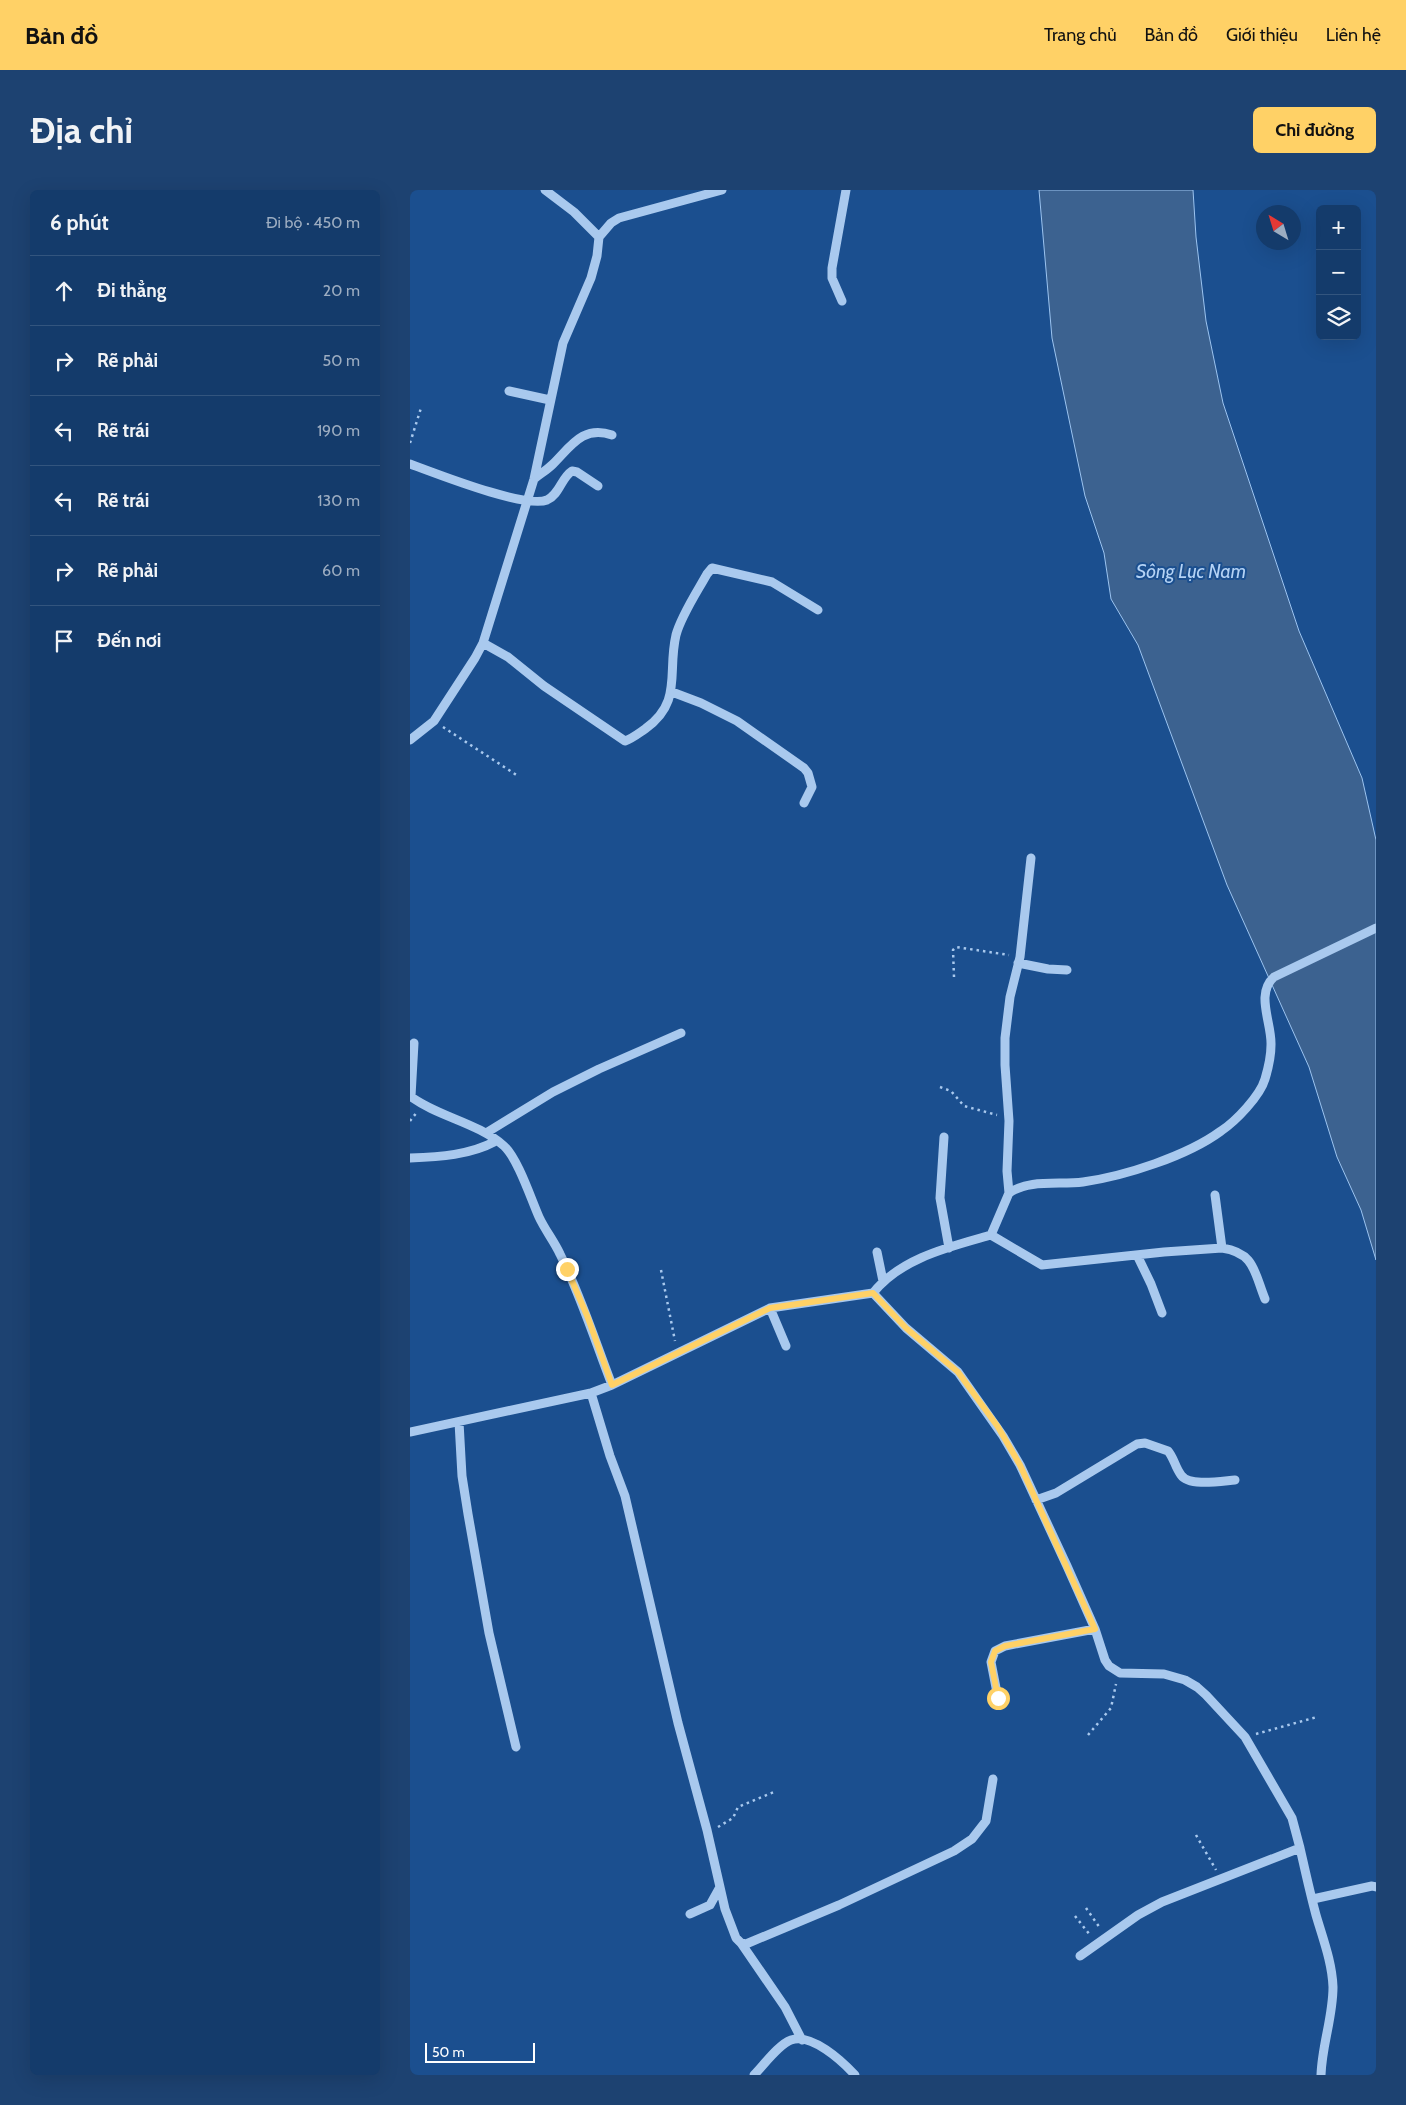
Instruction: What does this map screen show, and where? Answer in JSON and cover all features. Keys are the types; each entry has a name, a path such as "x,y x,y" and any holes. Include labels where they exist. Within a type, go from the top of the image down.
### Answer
{"street":[{"path":"544,190 574,212 599,237"},
{"path":"410,740 434,721 476,658 483,643 534,479 563,344 591,278 597,256 599,237 611,222 618,218 722,190"},
{"path":"842,301 832,278 832,268 846,190"},
{"path":"509,391 550,400"},
{"path":"534,479 551,466 580,437 602,431 612,435"},
{"path":"410,464 475,487 527,500 543,501 553,496 572,471 577,472 598,486"},
{"path":"483,643 508,657 544,686 622,740 631,739 650,725 663,711 672,692 676,634 707,574 712,568 772,582 818,610"},
{"path":"672,692 701,703 737,721 804,768 812,787 804,802"},
{"path":"990,1235 1009,1193 1007,1171 1009,1121 1005,1038 1010,997 1019,960 1031,858"},
{"path":"1009,1193 1023,1186 1084,1182 1131,1172 1195,1146 1222,1131 1248,1106 1265,1080 1271,1044 1265,993 1267,984 1274,977 1376,928"},
{"path":"1019,960 1048,969 1067,970"},
{"path":"486,1134 553,1092 681,1032"},
{"path":"414,1043 410,1096 423,1106 460,1120 505,1147 516,1166 541,1221 560,1252 588,1318 612,1385"},
{"path":"944,1137 940,1198 949,1248"},
{"path":"410,1158 445,1156 482,1149 496,1141"},
{"path":"1215,1195 1222,1248"},
{"path":"410,1432 591,1393 612,1385 770,1308 873,1293 883,1281 902,1267 949,1248 990,1235 1042,1265 1222,1248 1239,1252 1248,1258 1266,1299"},
{"path":"877,1252 883,1281"},
{"path":"1137,1255 1162,1313"},
{"path":"873,1293 906,1328 954,1368 967,1382 1003,1436 1036,1500 1095,1629 1105,1660 1109,1666 1120,1673 1164,1674 1185,1680 1197,1686 1245,1737 1292,1818 1326,1947 1333,1987 1321,2075"},
{"path":"770,1308 786,1346"},
{"path":"591,1393 610,1456 625,1496 678,1723 708,1830 720,1887 733,1932 785,2007 802,2040"},
{"path":"459,1422 462,1476 468,1514 489,1633 516,1748"},
{"path":"1036,1500 1056,1493 1137,1444 1145,1443 1168,1451 1180,1474 1187,1480 1204,1483 1235,1480"},
{"path":"998,1698 991,1662 995,1651 1005,1646 1095,1629"},
{"path":"741,1943 746,1944 839,1905 954,1851 972,1839 986,1821 993,1779"},
{"path":"1080,1956 1162,1902 1221,1877 1286,1855 1300,1848"},
{"path":"1312,1899 1372,1886 1376,1887"},
{"path":"690,1914 710,1905 720,1887"},
{"path":"754,2075 780,2048 791,2040 802,2040 821,2047 842,2061 855,2075"}],"path":[{"path":"410,442 421,408"},
{"path":"434,721 518,776"},
{"path":"954,977 953,950 956,947 1019,960"},
{"path":"940,1087 951,1091 964,1106 993,1113 1009,1121"},
{"path":"661,1270 678,1352"},
{"path":"1088,1736 1111,1708 1120,1673"},
{"path":"1245,1737 1317,1717"},
{"path":"708,1830 729,1821 738,1808 774,1792"},
{"path":"1196,1835 1221,1877"},
{"path":"1086,1908 1106,1938"},
{"path":"1075,1916 1098,1944"}],"water":[{"name":"Sông Lục Nam","path":"1039,190 1193,190 1196,237 1206,321 1223,403 1299,631 1362,778 1376,840 1376,1260 1361,1210 1337,1157 1309,1067 1227,885 1138,645 1111,599 1104,553 1085,496 1052,338"}],"route":[{"path":"567,1269 588,1318 597,1348 612,1385 770,1308 779,1305 873,1293 884,1307 906,1328 958,1372 998,1427 1020,1465 1095,1629 1005,1646 995,1651 991,1662 998,1698"}]}
